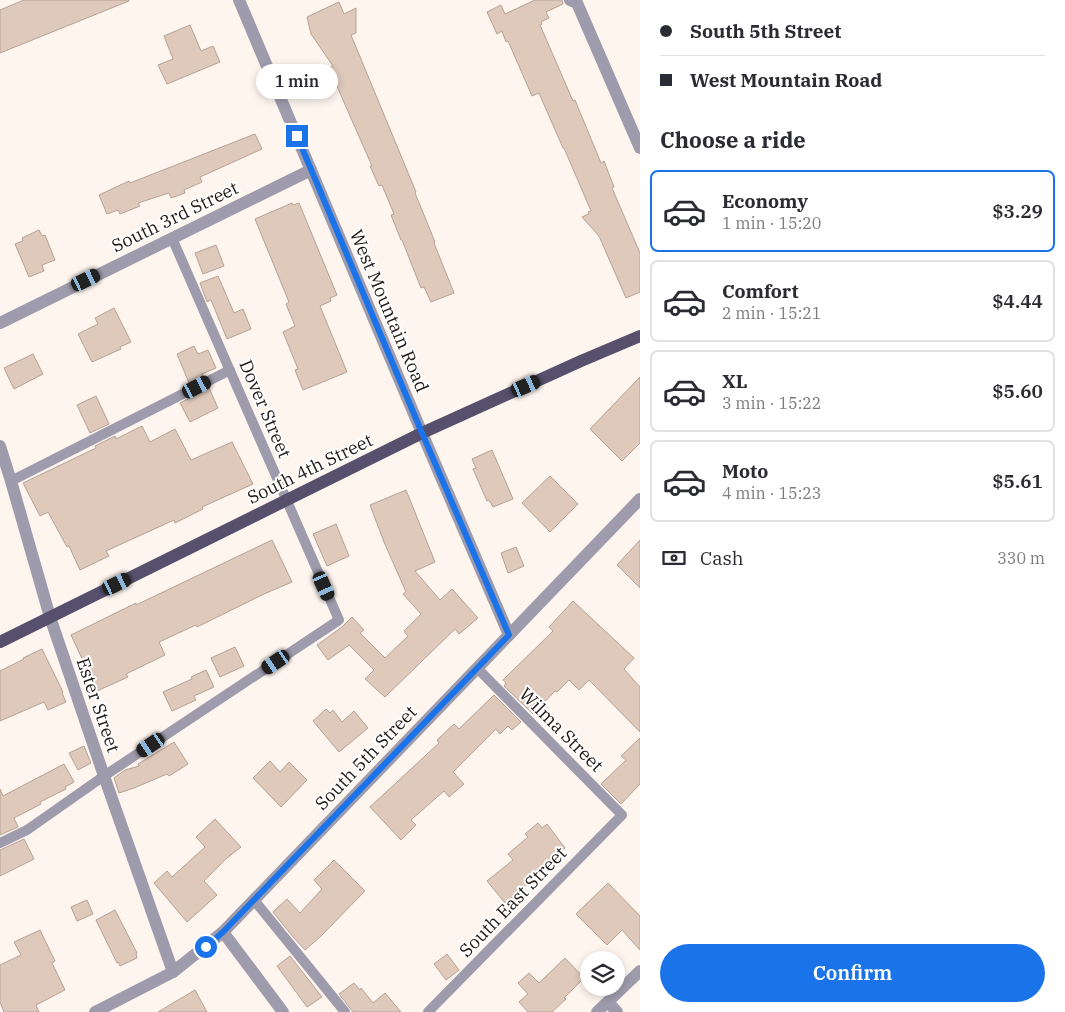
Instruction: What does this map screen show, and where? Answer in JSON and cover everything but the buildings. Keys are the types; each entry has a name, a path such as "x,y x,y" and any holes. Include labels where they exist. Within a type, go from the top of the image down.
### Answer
{"main road":[{"name":"South 4th Street","path":"0,642 422,433 640,336"}],"street":[{"name":"West Mountain Road","path":"239,0 509,635"},
{"path":"574,1 640,148"},
{"name":"South 3rd Street","path":"0,323 311,170"},
{"name":"Ester Street","path":"1,450 50,617 173,972"},
{"name":"South 5th Street","path":"96,1012 173,972 223,932 640,499"},
{"path":"223,932 283,1012"},
{"path":"597,1012 640,971"},
{"path":"608,1002 617,1012"}],"lane":[{"name":"Dover Street","path":"104,776 339,620 172,238"},
{"path":"11,481 230,370"},
{"name":"Wilma Street","path":"477,668 622,815"},
{"path":"0,843 27,830 104,776"},
{"name":"South East Street","path":"428,1012 622,815"},
{"path":"254,900 345,1012"}],"route":[{"path":"206,947 223,932 509,635 297,136"}]}
